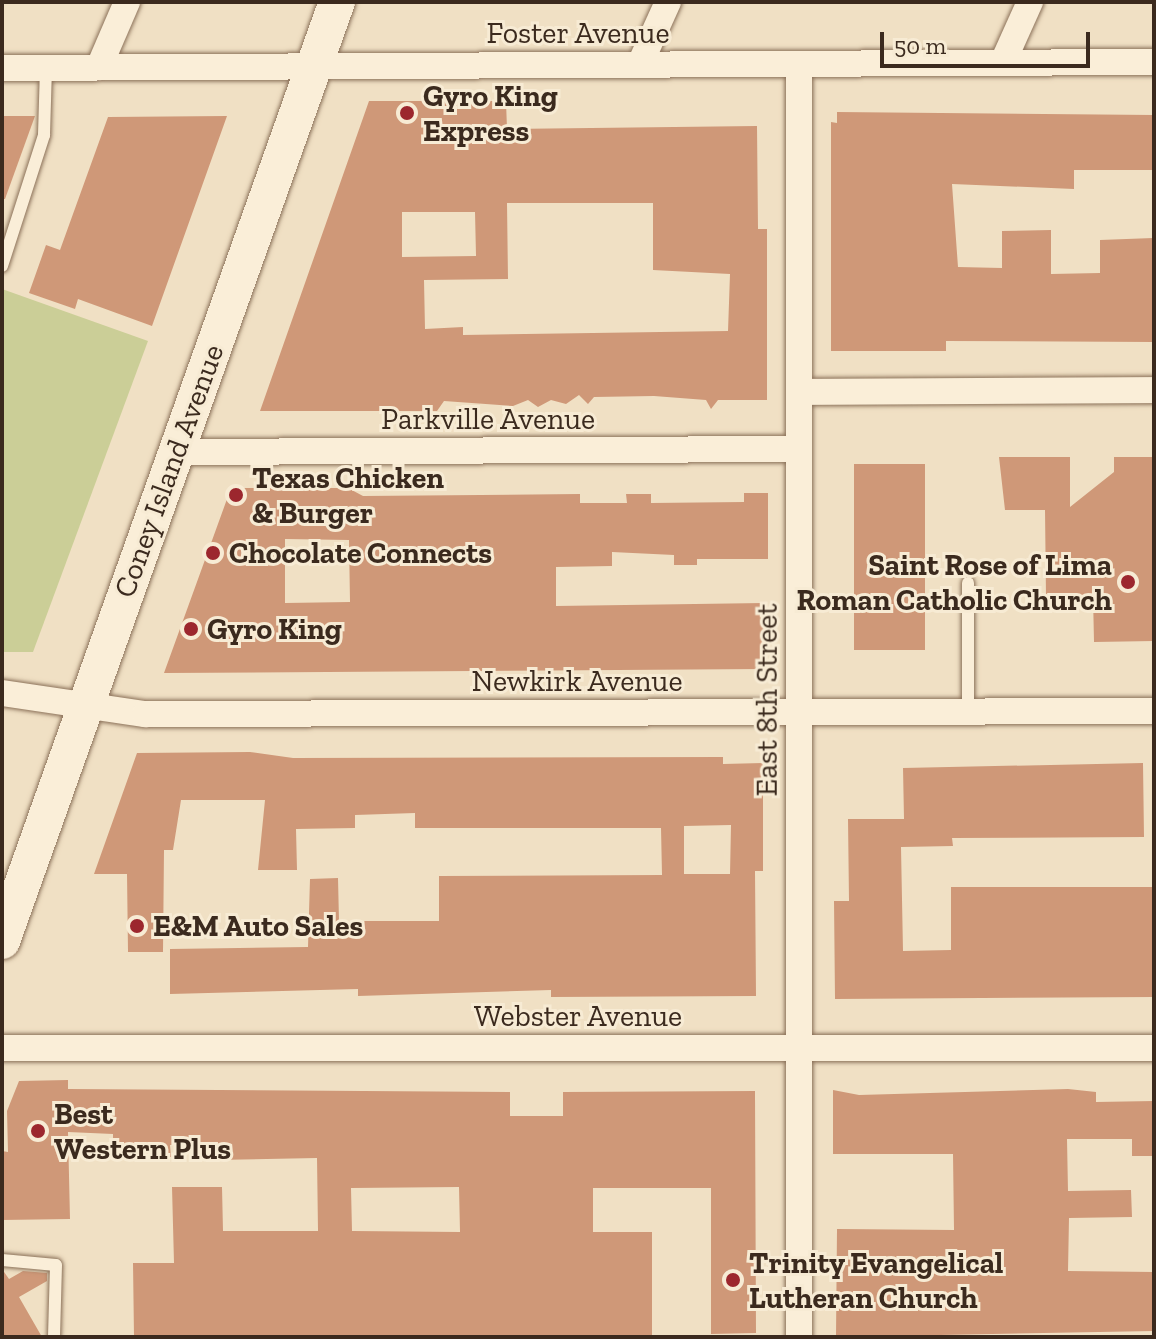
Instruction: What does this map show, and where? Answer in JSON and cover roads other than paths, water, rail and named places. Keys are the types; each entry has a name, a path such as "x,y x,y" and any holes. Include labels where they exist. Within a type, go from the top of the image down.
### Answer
{"main road":[{"name":"Coney Island Avenue","path":"2,941 337,2"}],"street":[{"path":"99,67 127,2"},
{"path":"640,64 668,2"},
{"path":"1003,62 1030,2"},
{"name":"Foster Avenue","path":"2,68 1154,62"},
{"name":"East 8th Street","path":"799,64 799,1337"},
{"path":"799,392 1154,390"},
{"name":"Parkville Avenue","path":"177,452 799,449"},
{"name":"Newkirk Avenue","path":"2,693 87,703 145,714 1154,711"},
{"name":"Webster Avenue","path":"2,1048 1154,1048"}],"lane":[{"path":"2,266 44,135 46,68"},
{"path":"968,583 968,711"},
{"path":"2,1260 56,1265 54,1337"}],"place":[{"name":"Gyro King Express","path":"407,113"},
{"name":"Texas Chicken & Burger","path":"236,495"},
{"name":"Chocolate Connects","path":"213,553"},
{"name":"Saint Rose of Lima Roman Catholic Church","path":"1128,582"},
{"name":"Gyro King","path":"191,629"},
{"name":"E&M Auto Sales","path":"137,926"},
{"name":"Best Western Plus","path":"38,1131"},
{"name":"Trinity Evangelical Lutheran Church","path":"733,1280"}]}
